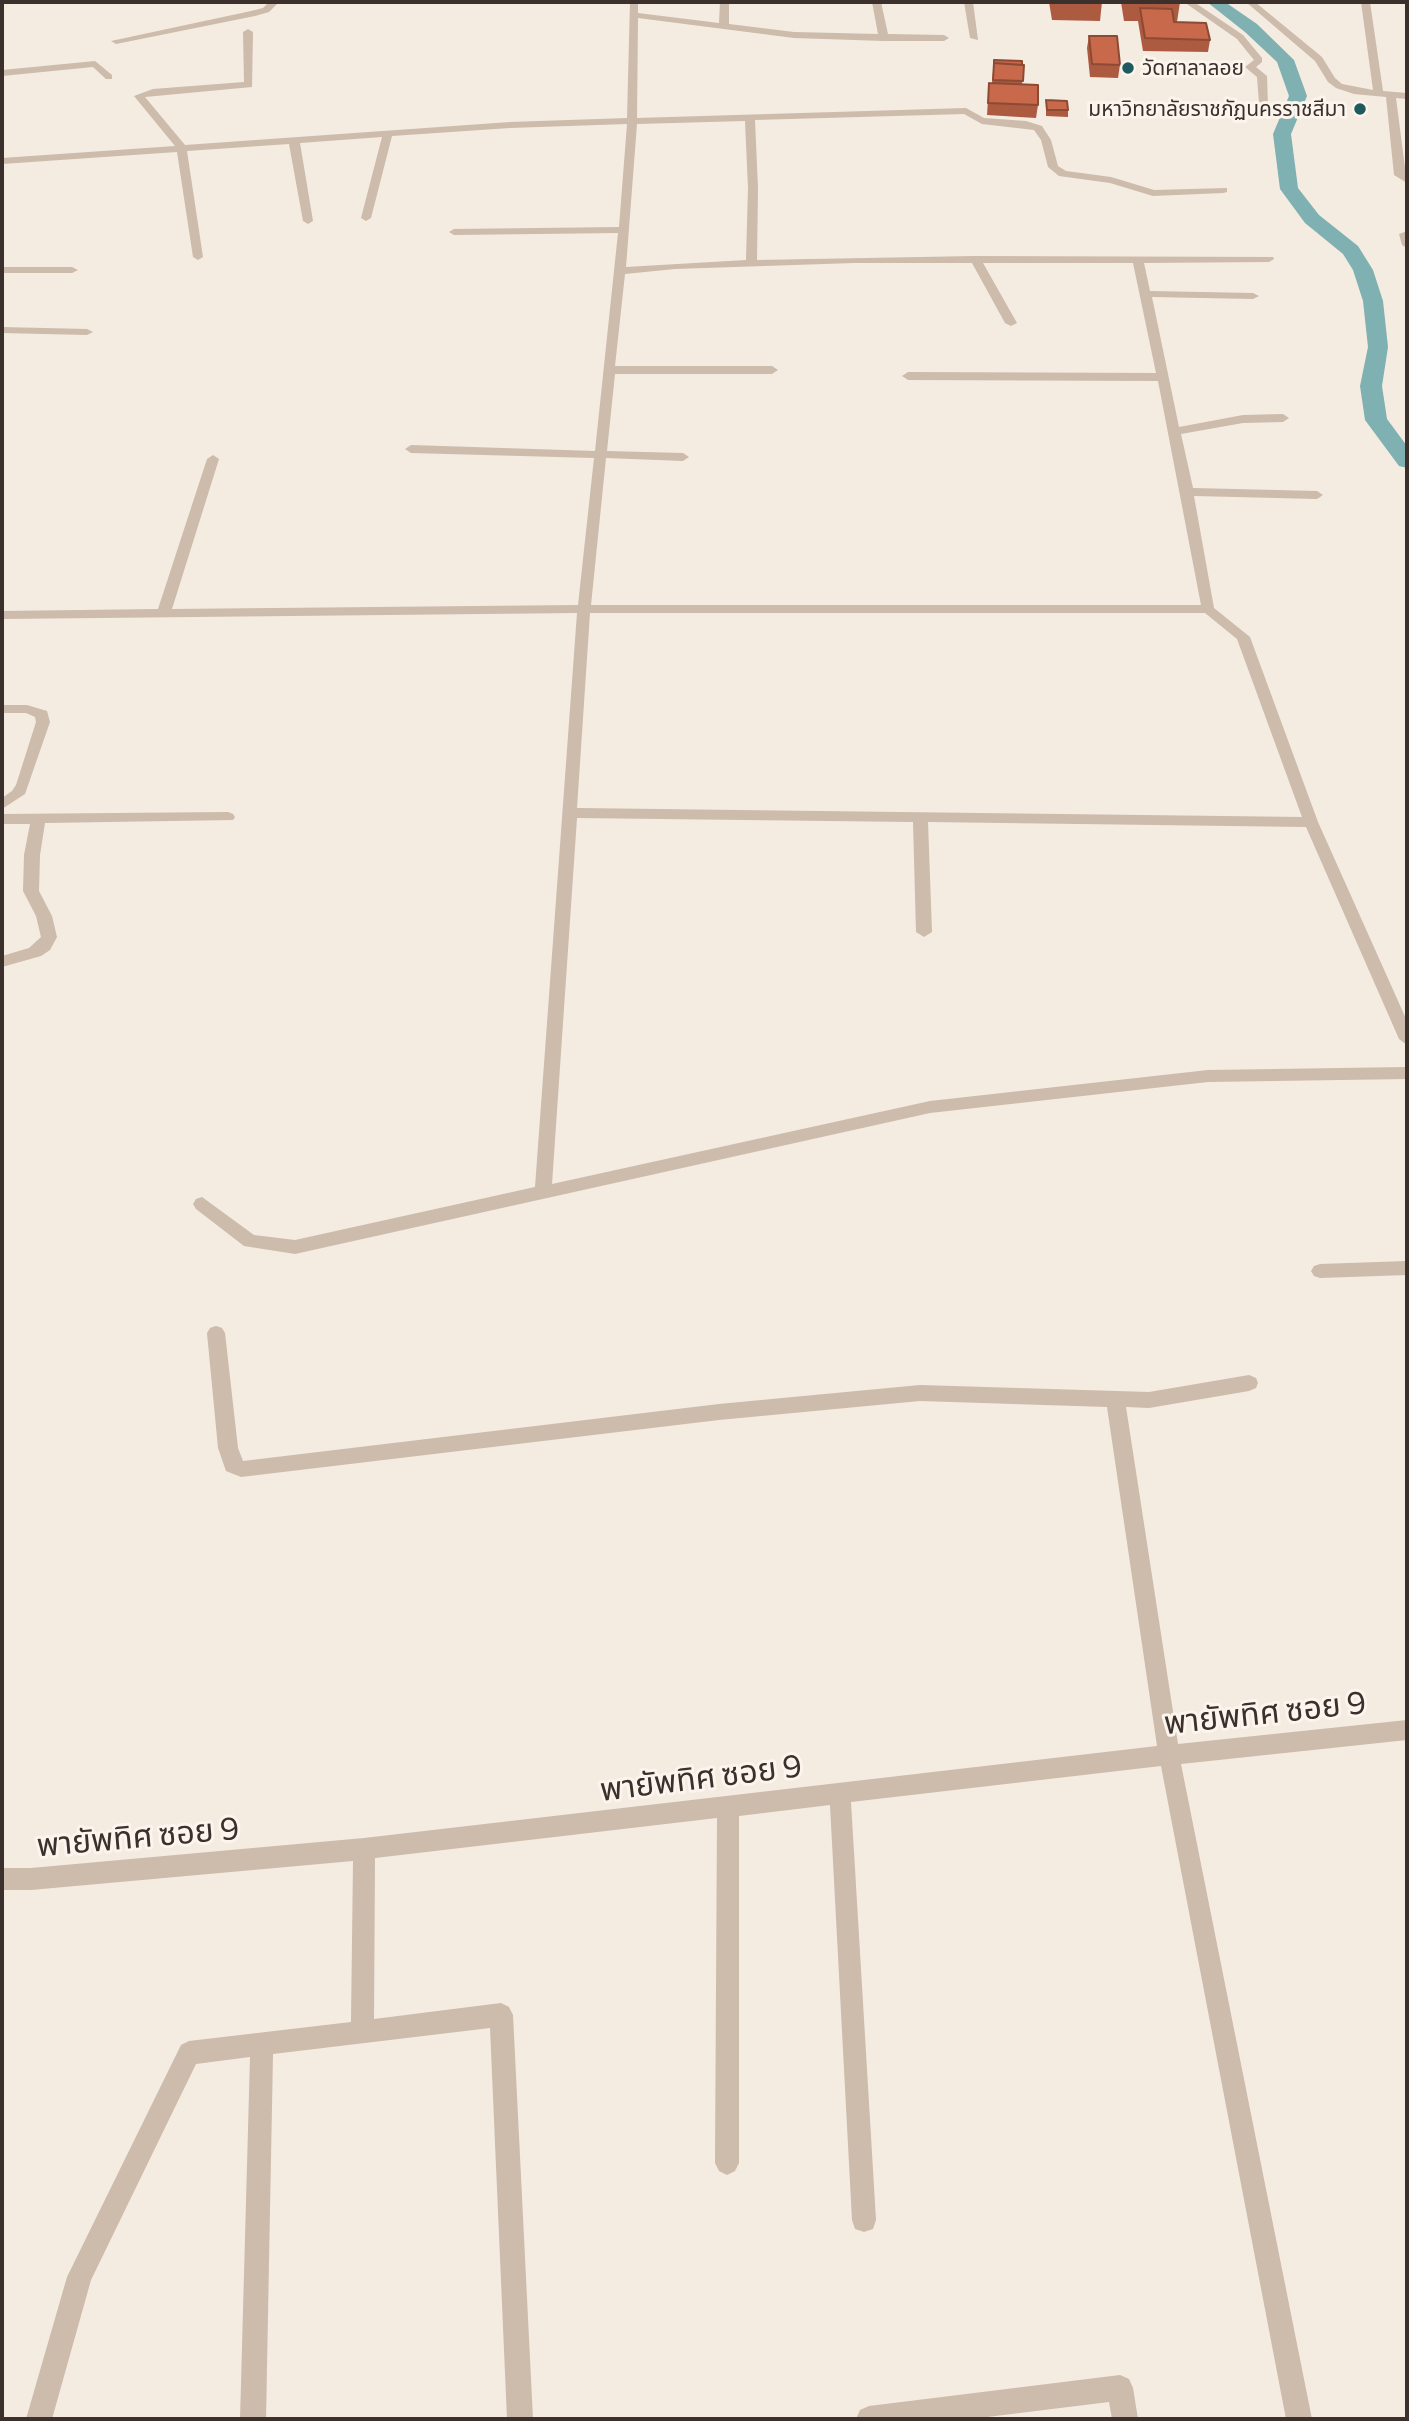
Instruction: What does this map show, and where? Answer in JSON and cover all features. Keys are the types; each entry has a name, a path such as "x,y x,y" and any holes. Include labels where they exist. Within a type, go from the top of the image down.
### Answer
{"street":[{"path":"116,41 252,14 268,8 274,2"},
{"path":"724,24 725,2"},
{"path":"877,2 884,37"},
{"path":"968,2 975,38"},
{"path":"1188,2 1240,37 1259,60 1250,67 1262,76 1264,103"},
{"path":"1250,2 1319,59 1335,83 1346,89 1407,96"},
{"path":"1366,2 1379,94"},
{"path":"543,1194 584,613 624,230 632,120 634,8 793,35 944,38"},
{"path":"198,257 181,147 140,95 249,85 248,32"},
{"path":"2,73 95,64 109,77"},
{"path":"1391,95 1399,175 1407,180"},
{"path":"2,161 294,139 632,120 966,111 982,121 1026,124 1038,128 1046,140 1053,167 1063,174 1111,180 1153,193 1223,190"},
{"path":"750,116 751,264"},
{"path":"366,218 388,133"},
{"path":"294,139 299,181 308,221"},
{"path":"454,232 624,230"},
{"path":"1407,234 1404,233 1407,244"},
{"path":"975,259 1012,323"},
{"path":"618,271 751,264 975,259 1269,259"},
{"path":"1138,259 1213,613"},
{"path":"2,270 72,270"},
{"path":"1145,294 1253,296"},
{"path":"2,330 87,332"},
{"path":"608,370 772,370"},
{"path":"908,376 1162,377"},
{"path":"1174,432 1243,419 1283,418"},
{"path":"411,449 683,457"},
{"path":"164,612 214,459"},
{"path":"1187,492 1317,495"},
{"path":"2,615 164,612 1213,613 1243,637 1311,822 1407,1039"},
{"path":"2,709 27,709 41,715 43,722 23,785 18,794 2,804"},
{"path":"571,813 1311,822"},
{"path":"2,819 228,817"},
{"path":"920,817 925,932"},
{"path":"2,962 35,952 44,946 49,937 44,916 32,891 32,855 38,819"},
{"path":"202,1204 250,1241 295,1247 930,1107 1208,1076 1407,1073"},
{"path":"1320,1271 1407,1268"},
{"path":"216,1333 228,1448 233,1465 241,1469 719,1412 920,1393 1149,1400 1249,1383"},
{"path":"1115,1399 1169,1755 1299,2419"},
{"name":"พายัพทิศ ซอย 9","path":"2,1879 31,1879 364,1849 1169,1755 1407,1730"},
{"path":"840,1793 864,2220"},
{"path":"727,2162 728,1806"},
{"path":"362,2032 364,1849"},
{"path":"39,2419 79,2277 189,2053 501,2015 520,2419"},
{"path":"253,2419 262,2045"},
{"path":"869,2419 1120,2389 1125,2419"}],"building":[{"path":"1140,8 1172,9 1174,22 1206,23 1210,40 1145,38"},
{"path":"1089,36 1117,36 1120,65 1092,64"},
{"path":"994,60 1022,61 1022,65 994,63"},
{"path":"994,63 1024,65 1023,81 993,80"},
{"path":"989,83 1038,85 1038,105 988,103"},
{"path":"1046,100 1067,101 1068,110 1047,110"}],"waterway":[{"path":"1215,2 1251,28 1285,60 1298,96 1282,134 1289,189 1312,219 1351,250 1363,270 1373,301 1378,347 1371,386 1376,420 1407,461"}],"place":[{"name":"วัดศาลาลอย","path":"1128,68"},
{"name":"มหาวิทยาลัยราชภัฏนครราชสีมา","path":"1360,109"}]}
